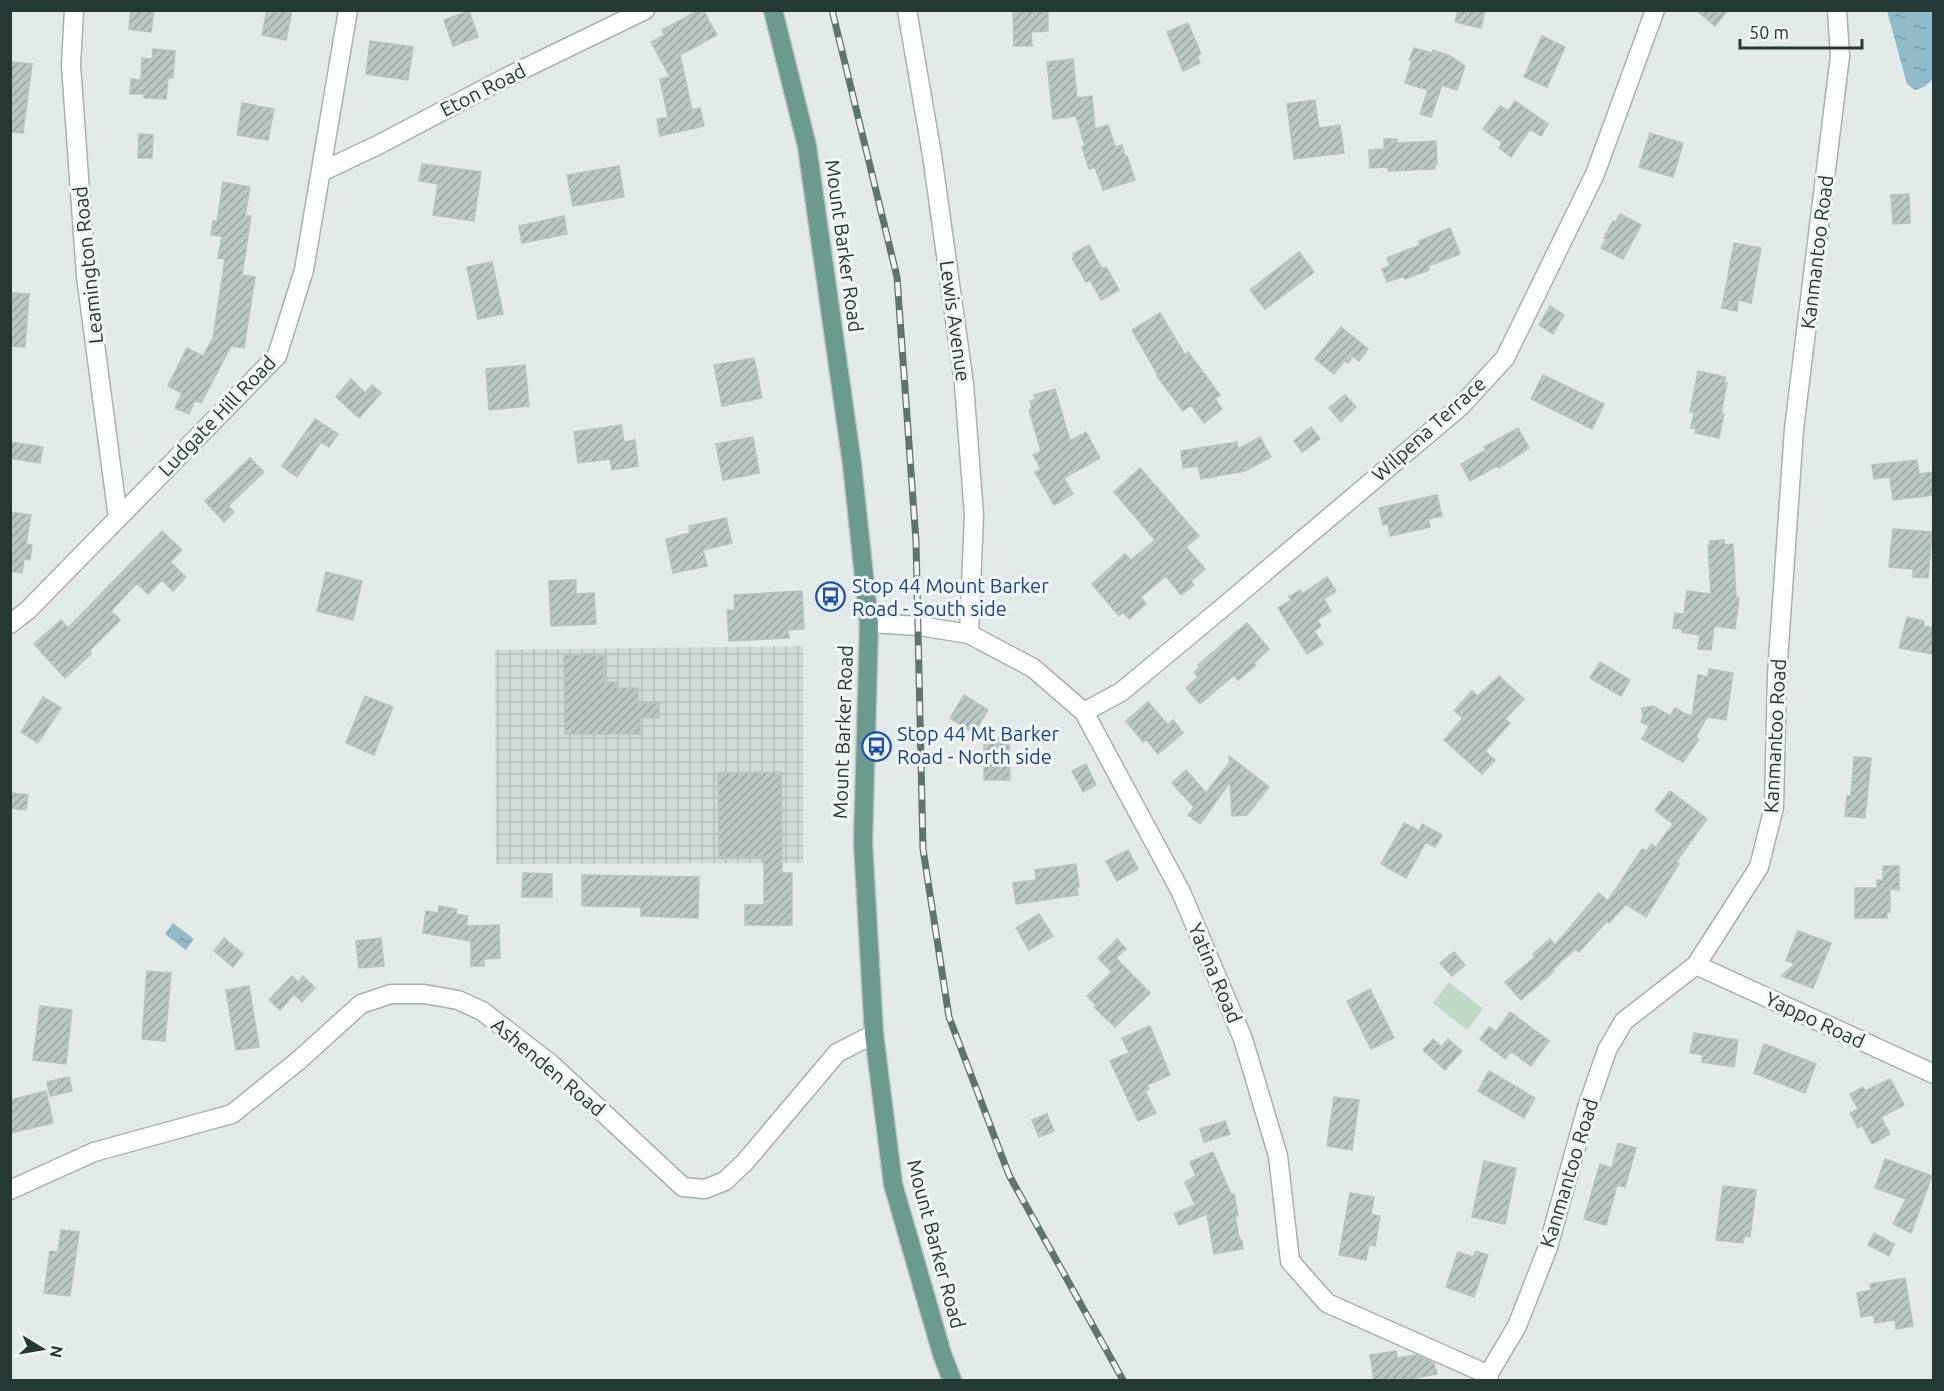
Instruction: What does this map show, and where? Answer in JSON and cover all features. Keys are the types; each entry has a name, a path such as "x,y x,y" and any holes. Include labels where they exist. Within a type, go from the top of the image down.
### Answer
{"main road":[{"name":"Mount Barker Road","path":"773,10 807,146 846,419 869,623 863,843 874,1035 892,1184 942,1354 952,1380"}],"street":[{"name":"Leamington Road","path":"74,10 71,65 87,276 118,518"},
{"name":"Ludgate Hill Road","path":"10,624 28,610 277,356 304,270 348,10"},
{"name":"Eton Road","path":"321,172 645,10"},
{"name":"Lewis Avenue","path":"907,10 932,155 964,384 974,515 969,634"},
{"name":"Wilpena Terrace","path":"1084,712 1121,692 1230,601 1461,406 1505,358 1595,174 1655,10"},
{"name":"Kanmantoo Road","path":"1487,1378 1517,1326 1548,1247 1586,1112 1607,1050 1624,1021 1696,966 1759,867 1774,807 1777,675 1794,429 1840,56 1836,10"},
{"name":"Yatina Road","path":"869,623 919,626 969,634 1033,668 1084,712 1181,892 1243,1039 1278,1156 1290,1261 1327,1303 1487,1378"},
{"name":"Yappo Road","path":"1696,966 1934,1074"},
{"name":"Ashenden Road","path":"10,1190 94,1152 232,1114 298,1061 361,1004 391,994 424,994 458,1000 482,1011 551,1064 683,1187 705,1189 725,1181 745,1162 837,1053 874,1035"}],"shaded area":[{"path":"803,646 803,863 496,864 495,650"}],"green space":[{"path":"1449,982 1483,1009 1467,1030 1433,1003"}],"water":[{"path":"1887,11 1933,11 1933,79 1924,87 1915,90 1907,84"},
{"path":"173,923 194,939 186,950 165,934"}],"building":[{"path":"131,10 154,10 151,32 129,29"},
{"path":"267,10 292,10 286,40 262,35"},
{"path":"703,10 717,35 680,55 692,110 700,108 704,126 660,136 657,119 668,117 660,79 670,77 651,42 665,35 662,30"},
{"path":"1013,10 1048,10 1048,31 1031,32 1032,46 1014,46"},
{"path":"1458,10 1485,10 1481,28 1455,22"},
{"path":"1696,10 1728,10 1715,26"},
{"path":"469,11 478,37 453,46 444,20"},
{"path":"1188,23 1201,54 1197,56 1200,63 1183,71 1167,32"},
{"path":"1542,36 1565,47 1547,87 1524,77"},
{"path":"370,41 413,47 408,80 366,74"},
{"path":"1414,48 1432,53 1433,50 1450,56 1465,66 1457,90 1442,85 1431,117 1420,114 1428,90 1405,83 1412,61 1409,60"},
{"path":"153,49 175,51 173,78 168,78 166,99 144,98 144,94 130,94 131,79 141,80 142,58 152,59"},
{"path":"1073,59 1077,98 1092,96 1095,129 1108,125 1115,147 1122,145 1135,180 1103,190 1095,167 1089,169 1076,116 1053,119 1047,62"},
{"path":"10,62 32,64 23,133 10,132"},
{"path":"1315,100 1319,128 1340,125 1344,153 1294,159 1287,104"},
{"path":"1515,101 1548,124 1541,136 1530,129 1511,157 1499,148 1502,143 1483,129 1500,106 1508,111"},
{"path":"242,103 274,109 268,140 237,135"},
{"path":"1650,133 1683,143 1673,177 1639,167"},
{"path":"139,134 153,135 152,158 138,158"},
{"path":"1384,139 1397,139 1397,143 1436,141 1437,164 1435,169 1388,171 1388,167 1370,168 1369,150 1384,149"},
{"path":"422,164 481,172 474,221 433,215 438,184 419,181"},
{"path":"619,166 624,197 573,206 567,175"},
{"path":"223,182 250,187 245,216 251,216 242,275 255,277 244,348 231,346 201,403 195,400 189,414 175,408 182,393 168,386 187,348 203,356 213,338 225,259 218,258 222,236 211,235 213,221 217,222"},
{"path":"1909,194 1910,223 1893,224 1891,195"},
{"path":"1620,214 1641,225 1623,259 1601,248 1613,221 1616,222"},
{"path":"564,216 567,234 522,243 519,226"},
{"path":"1450,228 1460,254 1428,266 1429,270 1405,279 1404,276 1387,282 1382,269 1390,266 1387,258 1420,245 1419,241"},
{"path":"1734,243 1761,248 1751,303 1738,300 1737,311 1722,308"},
{"path":"1089,245 1102,269 1106,267 1119,290 1101,300 1090,280 1086,282 1072,258 1075,257 1073,254"},
{"path":"1299,252 1314,272 1265,309 1250,290"},
{"path":"492,262 503,314 478,319 467,267"},
{"path":"10,293 29,294 25,347 10,346"},
{"path":"1550,306 1564,315 1553,334 1539,325"},
{"path":"1160,313 1185,355 1188,352 1220,395 1215,399 1222,409 1204,423 1191,405 1183,411 1157,376 1132,330"},
{"path":"1341,327 1368,349 1359,361 1353,356 1348,363 1345,360 1334,374 1315,359"},
{"path":"754,358 762,398 722,406 714,365"},
{"path":"525,365 529,406 489,410 486,369"},
{"path":"1698,371 1725,377 1724,382 1727,383 1719,438 1695,433 1696,429 1691,428 1694,412 1690,412"},
{"path":"1543,375 1604,404 1592,429 1531,399"},
{"path":"351,379 365,393 372,385 381,393 359,418 336,397"},
{"path":"1055,389 1070,441 1086,432 1100,458 1064,478 1073,494 1054,505 1035,472 1041,469 1033,455 1041,451 1029,410 1032,408 1030,401 1036,399 1034,395"},
{"path":"1345,395 1356,407 1341,422 1329,408"},
{"path":"315,419 338,434 329,447 321,442 297,477 282,466"},
{"path":"621,425 624,442 635,440 638,466 612,470 610,459 578,463 574,432"},
{"path":"1311,427 1320,439 1302,452 1294,441"},
{"path":"1518,428 1529,448 1499,468 1497,466 1470,481 1461,464 1486,450 1484,447"},
{"path":"753,437 759,473 723,480 716,444"},
{"path":"1260,437 1271,457 1245,471 1201,479 1198,466 1183,468 1181,451 1237,442 1238,449"},
{"path":"10,442 43,447 40,463 10,458"},
{"path":"250,458 264,472 228,506 234,512 224,522 205,501"},
{"path":"1917,460 1919,474 1932,472 1934,495 1893,500 1890,477 1874,479 1872,465"},
{"path":"1140,468 1199,536 1186,547 1205,569 1191,581 1194,585 1181,595 1166,576 1141,597 1146,604 1129,619 1123,612 1119,616 1092,584 1125,554 1131,560 1155,540 1114,492"},
{"path":"1437,495 1442,516 1428,519 1430,527 1390,536 1388,524 1383,525 1379,508"},
{"path":"10,512 31,515 26,544 32,545 30,560 24,559 22,573 10,571"},
{"path":"726,518 732,543 703,550 707,566 673,573 666,539 690,533 689,526"},
{"path":"1893,529 1932,532 1928,578 1913,577 1913,569 1889,567"},
{"path":"162,531 182,550 170,562 186,577 173,591 162,580 148,594 137,583 111,611 120,620 89,651 91,654 65,678 34,644 61,620 68,628"},
{"path":"1724,540 1725,545 1733,544 1736,597 1739,598 1735,629 1714,626 1711,650 1698,649 1700,635 1673,628 1675,613 1684,614 1687,591 1711,594 1708,545 1710,541"},
{"path":"326,572 362,581 353,620 317,611"},
{"path":"1327,577 1336,591 1324,599 1331,611 1317,620 1321,626 1314,631 1323,644 1307,654 1278,608 1291,600 1289,597 1300,590 1302,594"},
{"path":"576,580 576,594 594,593 596,624 551,626 549,581"},
{"path":"802,591 804,629 788,630 789,638 729,641 727,610 735,610 734,595"},
{"path":"1907,617 1924,621 1923,626 1934,628 1934,654 1899,648"},
{"path":"1247,623 1269,649 1254,663 1256,665 1238,680 1234,675 1200,704 1186,688 1198,677 1194,672 1200,667 1198,665"},
{"path":"564,655 604,655 604,682 617,682 617,688 638,688 638,703 659,703 659,718 640,718 640,734 565,734"},
{"path":"1600,662 1630,680 1621,696 1590,678"},
{"path":"1709,669 1733,673 1726,720 1707,717 1696,737 1699,739 1683,762 1642,739 1649,726 1641,722 1642,708 1653,706 1670,716 1675,708 1692,717 1698,675 1708,677"},
{"path":"1499,676 1524,699 1505,719 1510,723 1485,751 1495,760 1482,774 1444,740 1463,718 1454,711 1472,691 1478,696"},
{"path":"964,695 988,710 974,733 950,718"},
{"path":"365,696 393,707 374,755 346,743"},
{"path":"43,697 61,708 38,743 21,732"},
{"path":"1148,702 1168,725 1173,720 1183,733 1158,754 1146,739 1143,742 1126,721"},
{"path":"1009,737 1010,780 984,780 984,738"},
{"path":"1229,756 1269,787 1247,815 1232,816 1230,782 1200,824 1188,815 1194,807 1172,783 1186,770 1206,793 1230,762"},
{"path":"1854,757 1871,758 1865,818 1845,816 1847,796 1851,796"},
{"path":"1086,764 1096,785 1083,792 1072,771"},
{"path":"781,772 782,873 792,873 792,925 745,925 745,905 764,905 764,857 719,858 718,773"},
{"path":"1670,791 1707,819 1676,862 1679,864 1646,917 1626,904 1579,952 1575,949 1521,1000 1505,982 1535,957 1533,954 1550,939 1555,945 1599,893 1608,901 1642,849 1647,851 1651,844 1656,847 1673,824 1655,810"},
{"path":"10,793 28,795 26,810 10,808"},
{"path":"1404,823 1419,831 1422,824 1442,835 1435,847 1426,842 1406,878 1381,864"},
{"path":"1128,850 1138,869 1117,881 1106,861"},
{"path":"1076,864 1078,895 1016,904 1013,883 1036,880 1035,870"},
{"path":"1883,866 1899,866 1899,890 1890,889 1890,912 1887,912 1887,918 1855,918 1855,888 1877,888 1877,880 1883,880"},
{"path":"523,873 552,874 552,897 522,897"},
{"path":"582,875 699,877 698,918 641,916 641,907 582,906"},
{"path":"439,906 457,909 456,914 468,916 466,926 499,925 500,958 484,959 484,966 471,966 471,941 423,933 426,911 438,913"},
{"path":"1039,914 1053,936 1029,950 1016,928"},
{"path":"1798,931 1831,943 1813,988 1781,976 1795,964 1786,960"},
{"path":"224,938 243,954 233,967 214,951"},
{"path":"381,938 384,966 359,968 356,941"},
{"path":"1117,939 1126,949 1116,958 1150,993 1115,1027 1094,1007 1096,1005 1087,996 1112,972 1098,958"},
{"path":"1454,952 1465,965 1452,976 1440,963"},
{"path":"147,971 171,973 165,1041 142,1039"},
{"path":"292,976 298,982 303,976 315,988 302,1002 294,994 280,1010 269,1000"},
{"path":"249,986 259,1047 236,1050 226,990"},
{"path":"1370,989 1394,1038 1371,1049 1347,1001"},
{"path":"40,1006 72,1010 66,1064 33,1060"},
{"path":"1510,1012 1549,1041 1531,1066 1511,1051 1505,1059 1480,1039 1489,1027 1496,1032"},
{"path":"1150,1026 1170,1075 1147,1085 1149,1089 1145,1091 1156,1113 1138,1121 1110,1061 1129,1053 1122,1038"},
{"path":"1694,1033 1738,1040 1734,1067 1702,1062 1703,1055 1690,1053"},
{"path":"1433,1039 1441,1047 1448,1039 1462,1051 1445,1070 1423,1050"},
{"path":"1764,1044 1816,1064 1805,1093 1754,1073"},
{"path":"1489,1071 1535,1098 1524,1118 1478,1091"},
{"path":"69,1077 72,1091 50,1096 47,1082"},
{"path":"1890,1079 1904,1105 1881,1117 1890,1134 1872,1144 1862,1125 1858,1128 1850,1113 1858,1109 1850,1094 1863,1087 1865,1091"},
{"path":"46,1091 53,1123 10,1133 10,1100"},
{"path":"1334,1097 1359,1100 1352,1150 1327,1146"},
{"path":"1047,1114 1054,1131 1039,1137 1032,1120"},
{"path":"1225,1121 1230,1134 1204,1142 1200,1129"},
{"path":"1618,1143 1636,1148 1625,1187 1617,1185 1606,1225 1584,1219 1600,1164 1612,1168"},
{"path":"1213,1152 1231,1194 1234,1194 1238,1216 1235,1216 1243,1249 1214,1254 1207,1214 1179,1225 1174,1214 1195,1205 1185,1182 1196,1176 1190,1162"},
{"path":"1885,1159 1932,1176 1911,1233 1893,1224 1906,1199 1875,1188"},
{"path":"1484,1161 1516,1168 1505,1224 1472,1217"},
{"path":"1723,1186 1756,1190 1750,1237 1744,1236 1743,1243 1716,1240"},
{"path":"1350,1193 1374,1197 1371,1214 1380,1216 1375,1246 1369,1245 1366,1260 1339,1255"},
{"path":"61,1230 79,1232 70,1296 44,1293 50,1251 58,1252"},
{"path":"1874,1233 1894,1244 1889,1256 1868,1245"},
{"path":"1476,1251 1488,1255 1474,1297 1446,1287 1458,1252 1473,1257"},
{"path":"1905,1278 1913,1326 1896,1329 1895,1320 1875,1323 1873,1315 1861,1317 1857,1293 1871,1290 1870,1284"},
{"path":"1396,1351 1397,1358 1416,1355 1434,1363 1437,1374 1416,1378 1417,1380 1374,1380 1370,1355"}],"railway":[{"path":"832,10 897,277 916,541 923,849 949,1017 1009,1175 1123,1380"}],"place":[{"name":"Stop 44 Mount Barker Road - South side","path":"831,597"},
{"name":"Stop 44 Mt Barker Road - North side","path":"876,746"}]}
